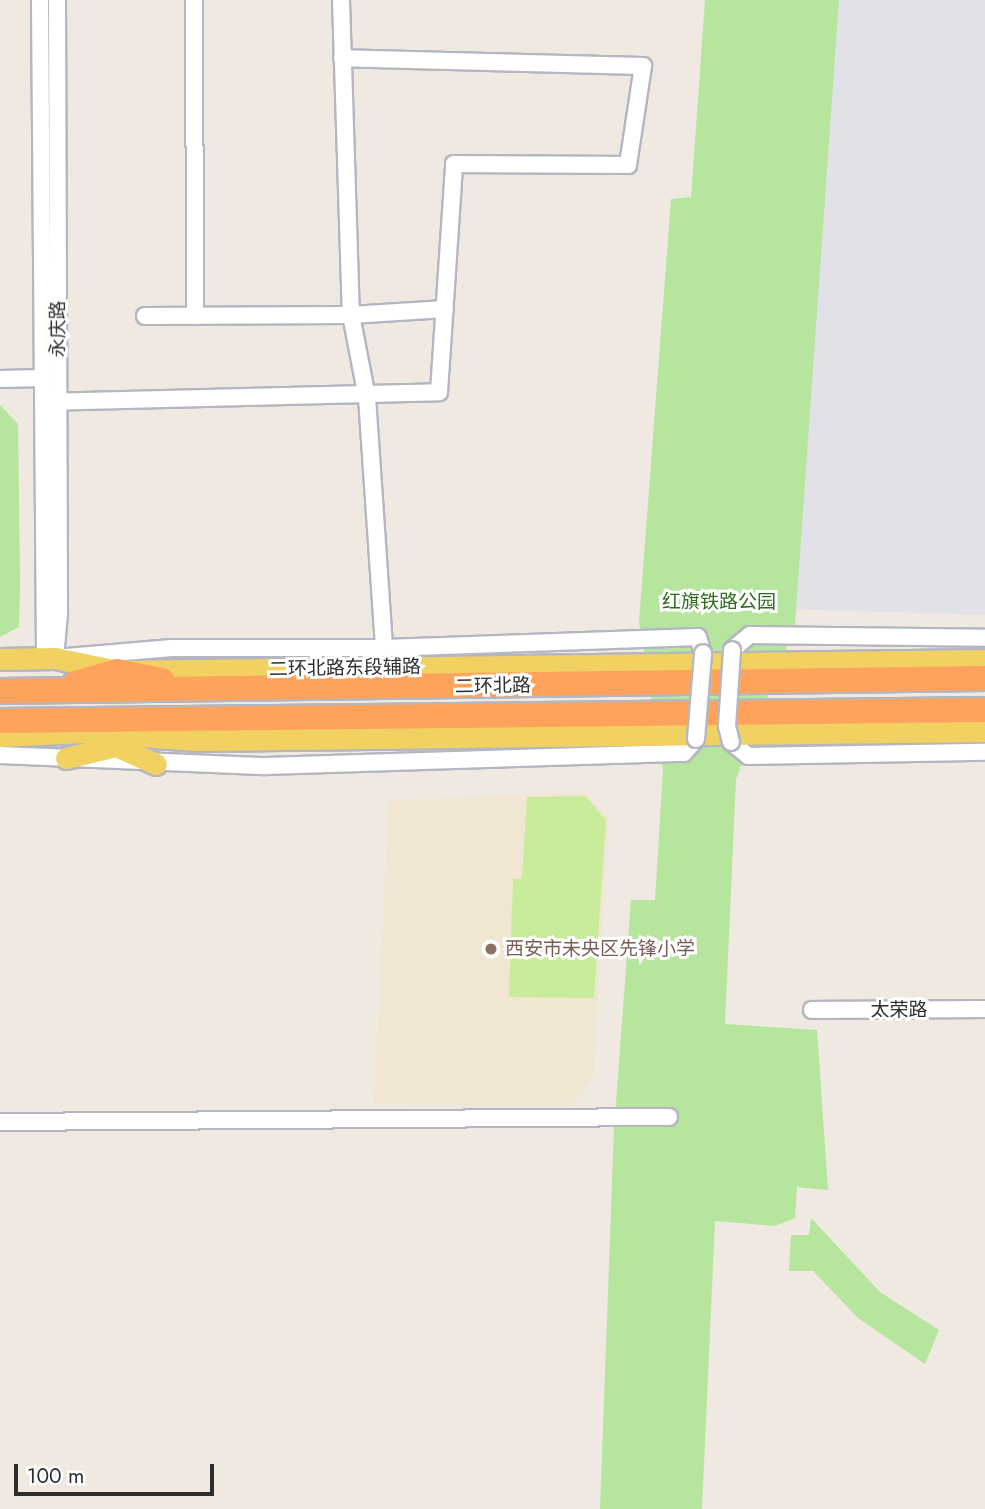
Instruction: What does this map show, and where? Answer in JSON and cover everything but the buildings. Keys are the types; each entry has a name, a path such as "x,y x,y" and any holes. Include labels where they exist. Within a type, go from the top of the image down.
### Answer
{"highway":[{"path":"44,691 117,671 208,690"},
{"name":"二环北路","path":"0,691 985,678"},
{"name":"二环北路","path":"5,730 47,721 985,710"},
{"path":"47,721 83,732"}],"main road":[{"name":"二环北路东段辅路","path":"0,659 50,658 117,671 985,660"},
{"path":"5,730 198,740 985,731"},
{"path":"83,732 156,764"},
{"path":"66,758 150,737"}],"street":[{"name":"永庆路","path":"40,0 42,378 50,402"},
{"name":"永庆路","path":"50,658 50,402 57,0"},
{"path":"194,0 195,316"},
{"path":"341,0 351,315 367,397 384,648"},
{"path":"50,402 367,397 439,392 454,164 628,165 643,66 342,58"},
{"path":"145,316 351,315 444,309"},
{"path":"0,379 42,378"},
{"path":"985,638 750,635 732,650 727,726 731,742 748,755 985,752"},
{"path":"0,755 156,764 266,765 684,753 696,739 703,653 698,637 384,648 172,648 50,658"},
{"name":"太荣路","path":"812,1010 985,1009"},
{"path":"0,1122 669,1117"}],"shaded area":[{"path":"787,0 985,0 985,615 750,608"},
{"name":"西安市未央区先锋小学","path":"585,792 608,818 593,1080 570,1106 374,1105 389,801"}],"green space":[{"name":"红旗铁路公园","path":"705,0 839,0 795,625 736,779 725,1024 817,1030 828,1190 797,1187 795,1218 775,1226 715,1221 702,1509 600,1509 614,1129 631,900 655,900 663,770 639,622 671,199 691,197"},
{"path":"0,405 18,424 20,583 19,627 0,637"},
{"path":"585,796 606,820 594,998 509,997 513,879 522,879 527,797"},
{"path":"811,1218 880,1292 939,1330 925,1364 858,1318 813,1271 789,1271 791,1235 809,1235"}],"place":[{"name":"西安市未央区先锋小学","path":"491,949"}]}
